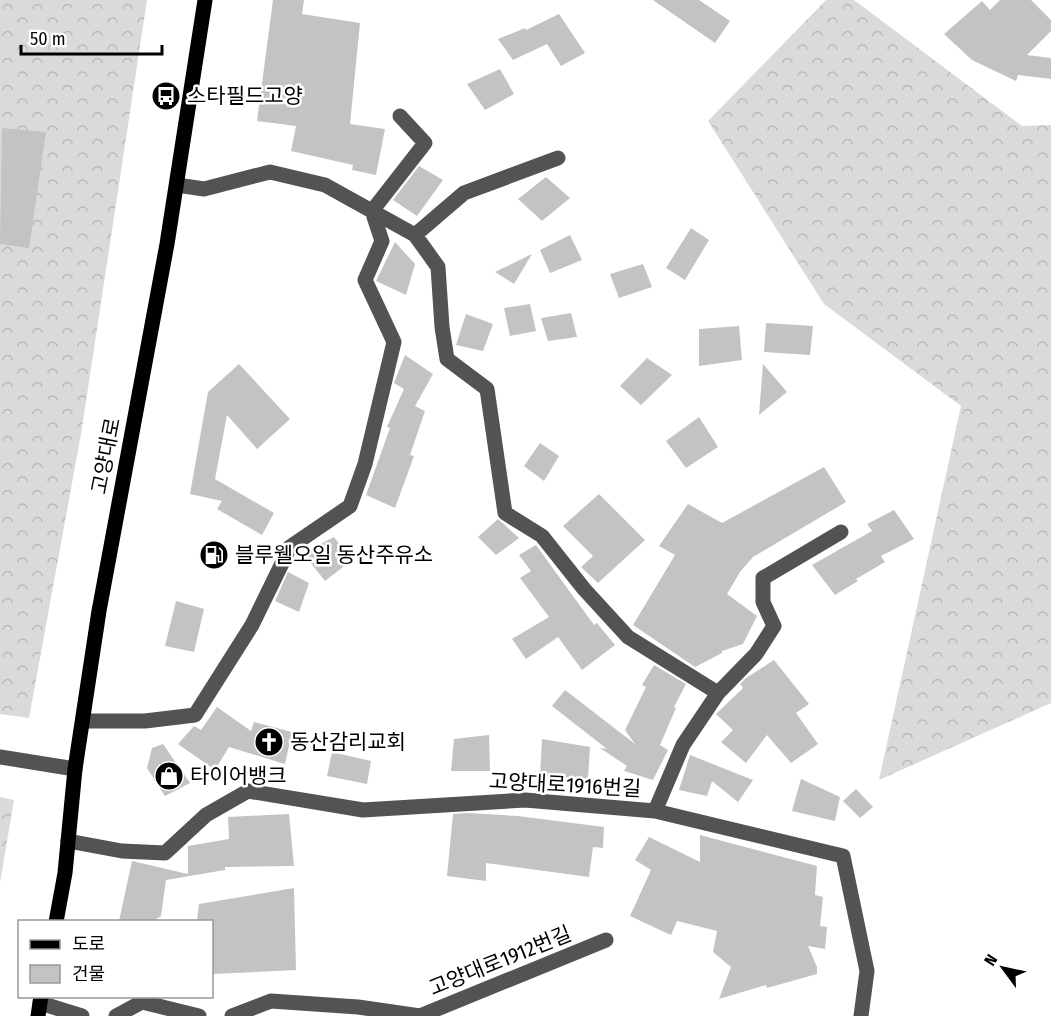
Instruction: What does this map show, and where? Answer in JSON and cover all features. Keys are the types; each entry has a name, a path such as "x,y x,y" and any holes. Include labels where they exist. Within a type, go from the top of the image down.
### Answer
{"main road":[{"name":"고양대로","path":"56,920 68,841 75,769 99,610 177,185 205,0"}],"street":[{"path":"372,211 425,143 400,116"},
{"path":"415,235 464,193 558,158"},
{"path":"177,185 204,189 270,172 325,185 415,235 438,267 442,327 447,359 487,389 505,513 542,536 584,589 628,637 718,693"},
{"path":"83,721 145,721 195,715 252,625 290,547 350,506 365,464 394,342 365,280 382,241 372,211"},
{"path":"655,810 683,745 718,693 756,654 774,626 763,602 763,578 841,532"},
{"path":"0,758 75,769"},
{"name":"고양대로1916번길","path":"68,841 122,851 165,853 206,815 248,791 363,810 525,800 655,810 843,856 867,971 861,1016"},
{"name":"고양대로1912번길","path":"232,1016 271,1001 358,1007 420,1016 606,940"},
{"path":"116,1016 142,1002 199,1016"},
{"path":"40,1005 82,1016"}],"green space":[{"path":"0,0 147,0 81,434 29,718 0,714"},
{"path":"826,0 854,0 1022,126 1051,125 1051,703 879,780 961,406 824,304 708,121"},
{"path":"0,797 14,800 0,883"}],"building":[{"path":"273,0 304,0 302,14 360,23 350,124 385,129 376,175 352,170 353,165 291,151 296,126 257,121"},
{"path":"653,0 699,0 730,21 715,43"},
{"path":"1000,0 1031,0 1051,20 1051,31 1027,55 1051,58 1051,79 1018,75 1016,81 972,60 944,34 982,1 990,10"},
{"path":"559,14 585,53 561,66 547,44 513,60 498,39 525,28 526,30"},
{"path":"500,69 514,94 485,110 467,84"},
{"path":"2,128 46,132 29,248 0,244"},
{"path":"419,166 443,180 417,216 393,200"},
{"path":"546,177 570,198 542,221 518,199"},
{"path":"691,228 709,240 685,280 666,268"},
{"path":"570,235 582,260 550,273 540,250"},
{"path":"395,242 415,264 406,295 376,281"},
{"path":"532,254 514,284 495,272"},
{"path":"643,264 652,287 619,298 610,274"},
{"path":"530,304 536,331 510,336 504,308"},
{"path":"571,313 577,337 548,341 541,318"},
{"path":"466,314 493,324 483,351 456,345"},
{"path":"766,323 813,326 810,355 764,352"},
{"path":"739,326 742,360 699,366 699,329"},
{"path":"405,355 433,374 415,406 425,411 410,455 414,456 395,508 366,495 390,428 387,427 404,389 394,383"},
{"path":"647,358 672,375 641,405 620,386"},
{"path":"239,364 290,419 257,449 227,415 215,479 274,513 262,535 217,509 222,501 190,494 208,392"},
{"path":"763,364 787,392 759,415"},
{"path":"699,417 718,447 686,468 666,441"},
{"path":"540,443 559,456 544,481 524,466"},
{"path":"824,467 846,502 753,557 740,572 727,594 757,616 743,644 722,651 695,667 633,625 675,555 659,546 688,504 722,523"},
{"path":"599,494 645,540 598,583 581,567 593,556 563,526"},
{"path":"894,510 914,539 881,556 885,562 835,595 812,565 872,531 867,524"},
{"path":"498,519 519,538 496,555 478,537"},
{"path":"334,537 352,560 325,581 303,553"},
{"path":"536,545 594,625 597,623 615,645 582,670 558,637 526,659 512,639 549,617 520,578 531,571 519,555"},
{"path":"288,572 309,583 299,612 275,601"},
{"path":"176,601 204,609 194,652 165,646"},
{"path":"774,660 809,704 796,713 818,744 791,763 767,735 746,763 721,742 733,730 716,714 743,688 740,684 746,678"},
{"path":"654,665 686,684 674,707 676,708 660,745 668,750 653,780 624,771 627,766 600,748 607,749 552,706 565,690 635,744 625,730 646,687 642,685"},
{"path":"217,707 251,731 254,722 292,732 285,764 229,747 215,770 178,744 194,726 201,730"},
{"path":"489,735 490,771 451,771 454,739"},
{"path":"542,739 590,747 588,779 540,776"},
{"path":"163,744 190,783 165,796 147,768 152,748"},
{"path":"332,752 371,761 367,784 327,776"},
{"path":"690,755 753,780 738,802 712,781 707,796 679,790"},
{"path":"801,779 840,797 835,821 792,811"},
{"path":"856,789 873,807 860,818 843,801"},
{"path":"289,814 294,866 225,867 225,870 166,880 161,916 155,920 119,920 132,861 188,874 188,846 229,839 228,817"},
{"path":"453,814 518,816 604,827 603,848 593,847 589,877 486,863 486,881 447,876"},
{"path":"700,835 817,866 815,895 823,897 820,926 827,927 825,949 808,946 817,967 817,974 767,988 766,985 719,999 731,967 713,952 717,931 677,921 671,935 630,916 651,870 635,860 649,837 700,862"},
{"path":"294,888 296,970 213,974 213,920 197,920 199,904"}],"place":[{"name":"스타필드고양","path":"166,96"},
{"name":"블루웰오일 동산주유소","path":"214,555"},
{"name":"동산감리교회","path":"269,742"},
{"name":"타이어뱅크","path":"169,776"}]}
